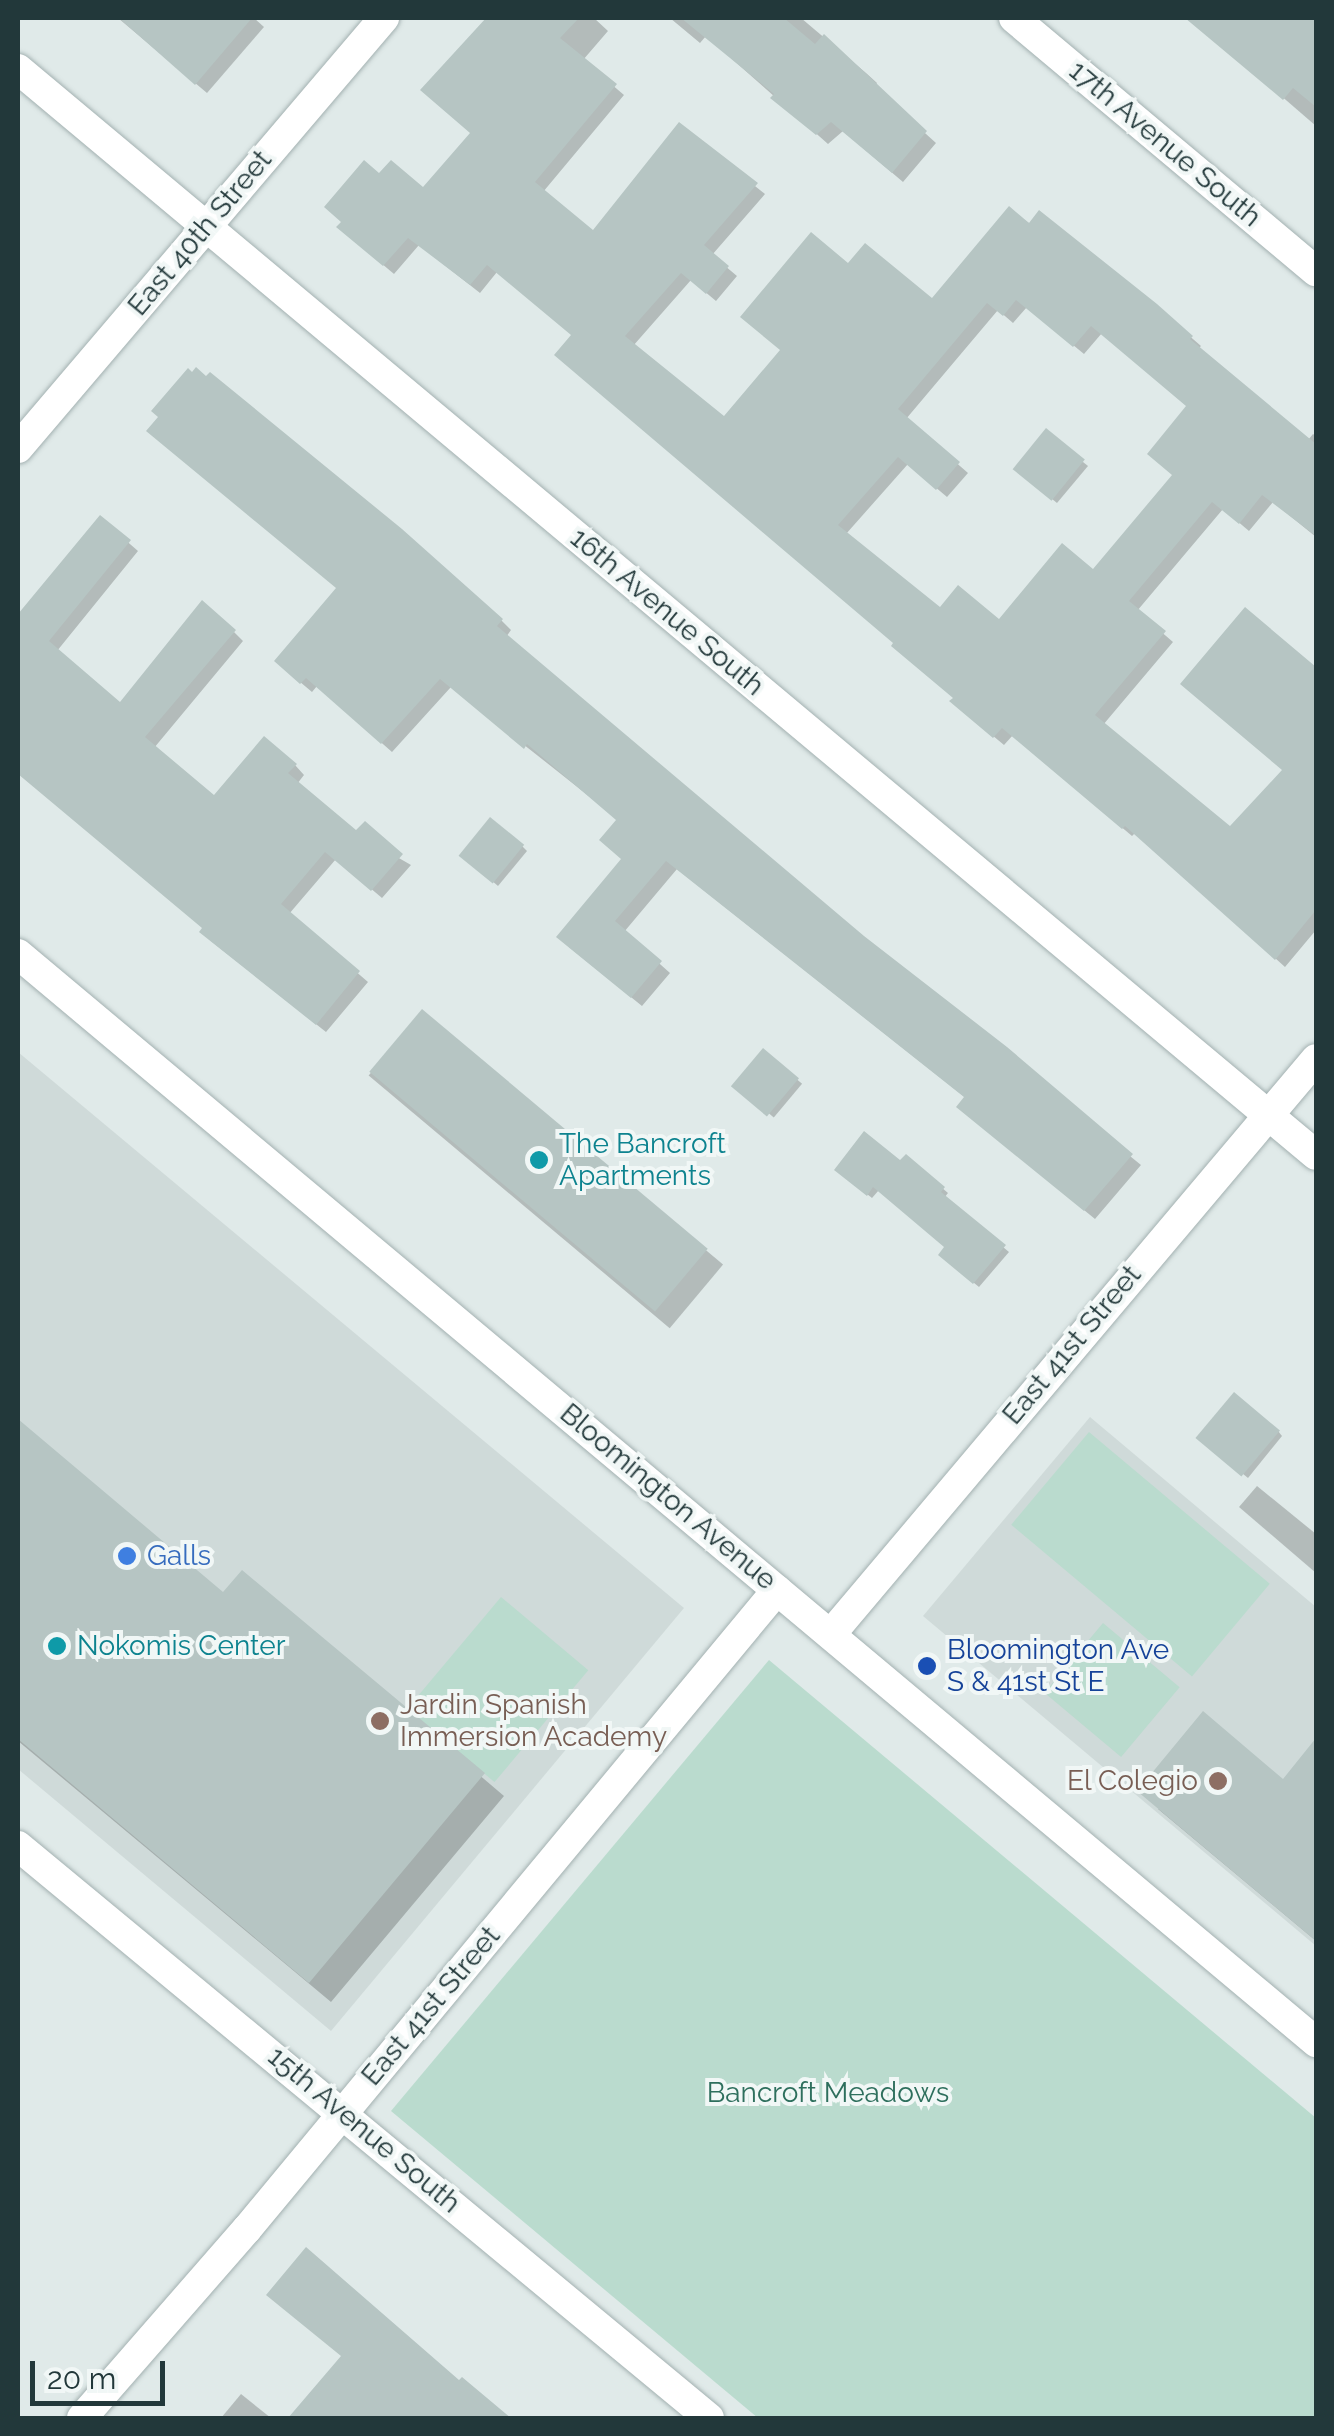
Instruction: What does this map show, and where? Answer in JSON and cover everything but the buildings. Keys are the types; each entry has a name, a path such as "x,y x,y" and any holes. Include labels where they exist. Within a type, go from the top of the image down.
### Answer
{"street":[{"name":"East 40th Street","path":"18,448 384,18"},
{"name":"17th Avenue South","path":"1014,18 1316,272"},
{"name":"16th Avenue South","path":"18,68 1316,1155"},
{"name":"Bloomington Avenue","path":"18,954 1316,2042"},
{"name":"East 41st Street","path":"832,1634 1316,1058"},
{"name":"East 41st Street","path":"82,2418 344,2112 777,1590"},
{"name":"15th Avenue South","path":"18,1846 344,2112 708,2418"}],"shaded area":[{"path":"18,1052 684,1608 331,2031 18,1769"},
{"name":"El Colegio","path":"1090,1417 1316,1607 1316,1946 923,1616"}],"green space":[{"path":"1089,1432 1270,1584 1192,1676 1011,1525"},
{"path":"501,1597 588,1670 494,1782 407,1709"},
{"path":"1103,1623 1180,1687 1121,1757 1045,1693"},
{"name":"Bancroft Meadows","path":"769,1660 1316,2118 1316,2418 758,2418 391,2111"}],"place":[{"name":"The Bancroft Apartments","path":"539,1160"},
{"name":"Galls","path":"127,1556"},
{"name":"Nokomis Center","path":"57,1646"},
{"name":"Bloomington Ave S & 41st St E","path":"927,1666"},
{"name":"Jardin Spanish Immersion Academy","path":"380,1721"},
{"name":"El Colegio","path":"1218,1781"}]}
